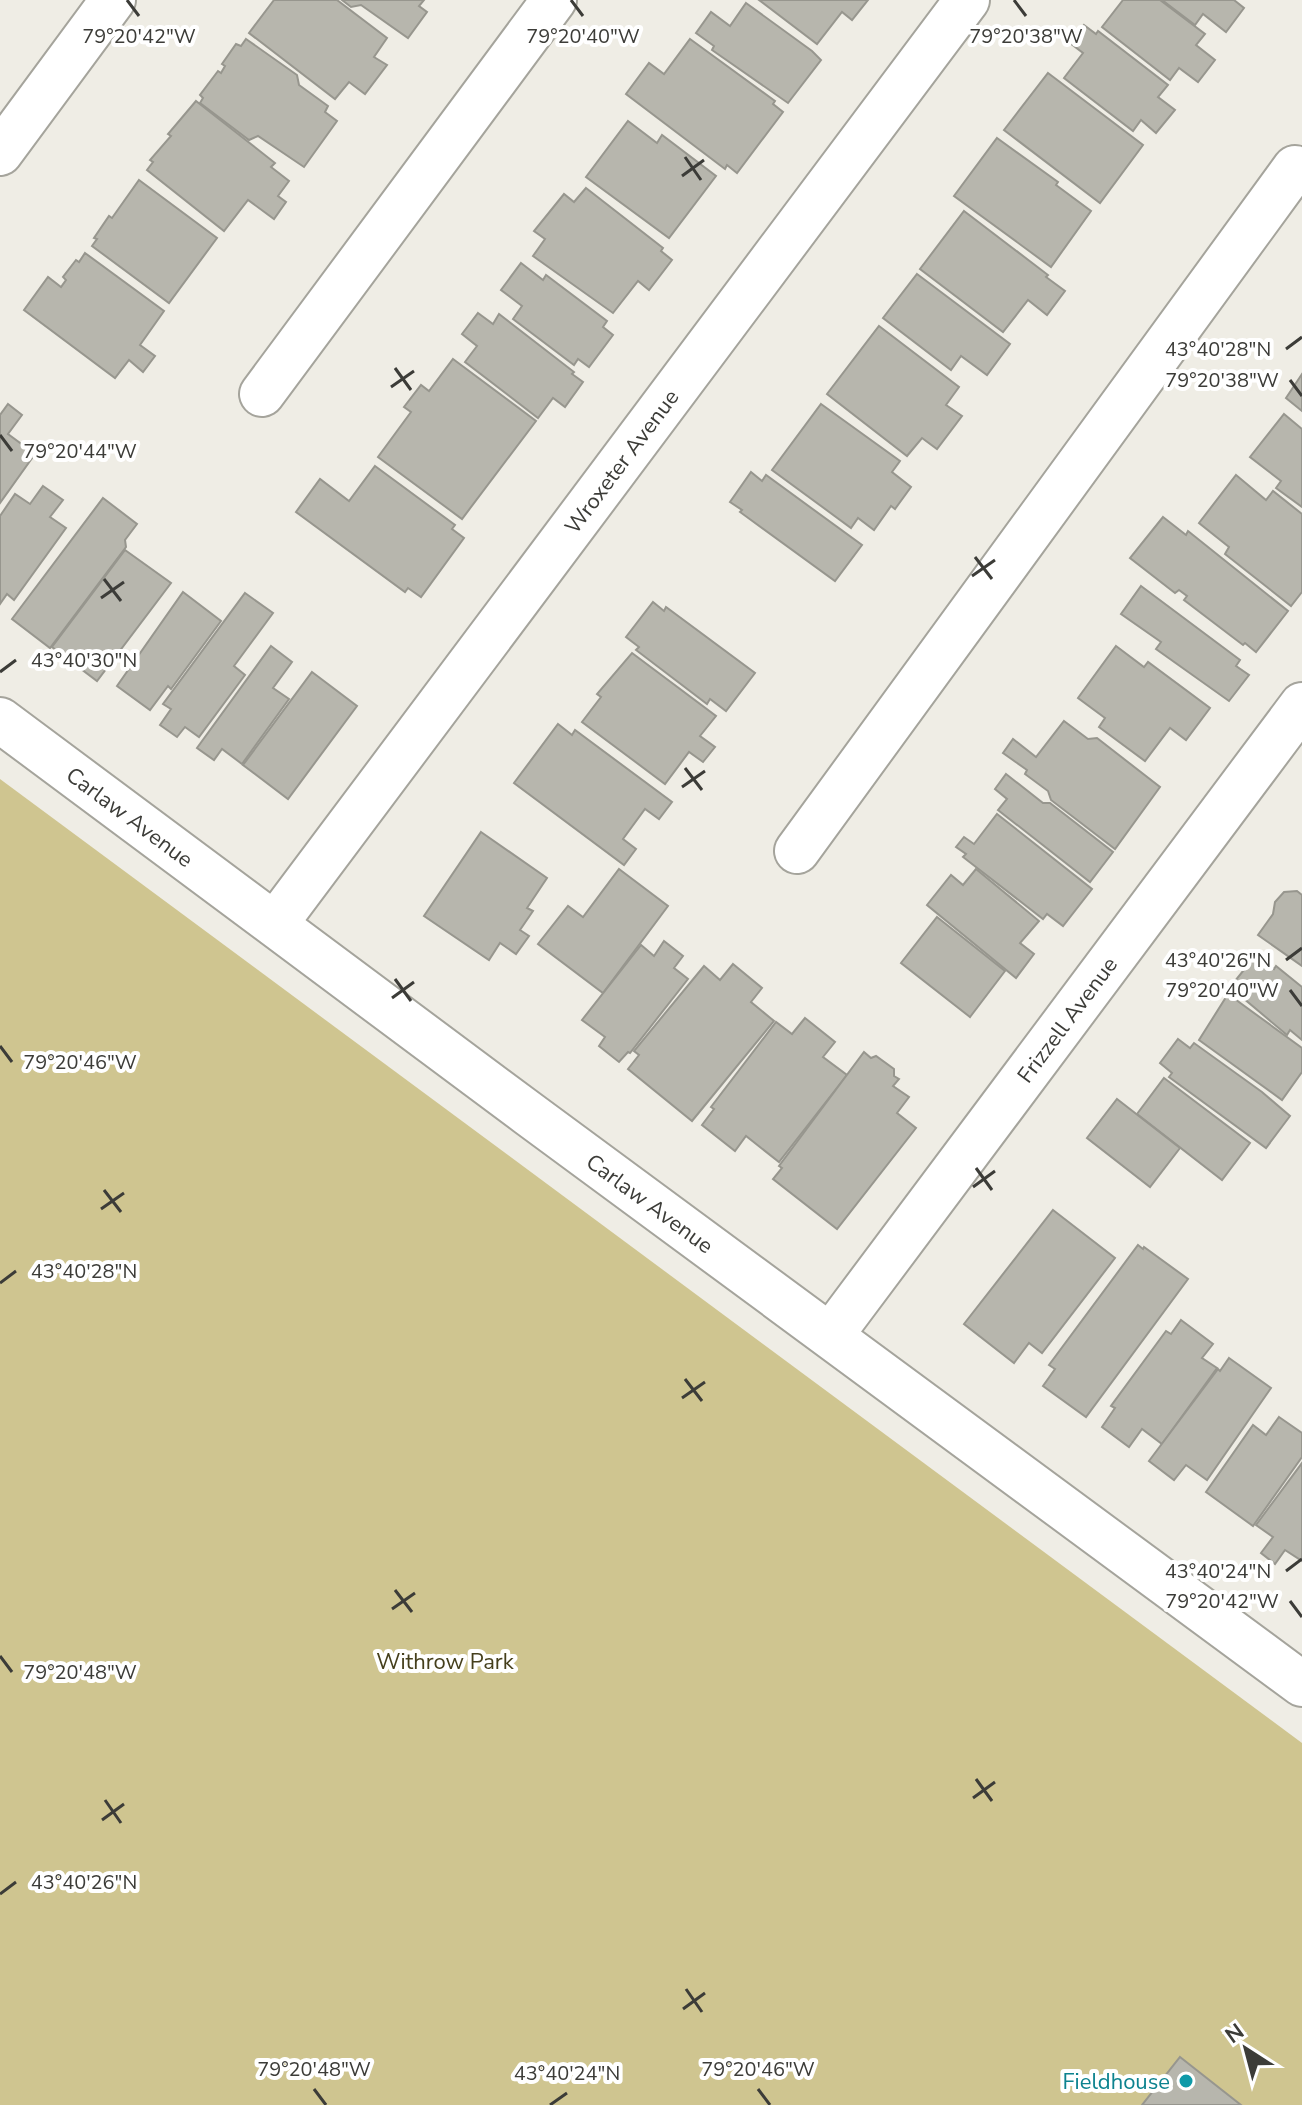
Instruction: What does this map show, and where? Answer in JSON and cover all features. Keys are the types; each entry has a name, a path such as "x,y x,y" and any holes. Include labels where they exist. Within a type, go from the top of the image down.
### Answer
{"street":[{"path":"0,153 113,0"},
{"path":"262,394 554,0"},
{"name":"Wroxeter Avenue","path":"275,924 967,0"},
{"path":"797,851 1295,168 1302,174"},
{"name":"Frizzell Avenue","path":"831,1335 1302,705"},
{"name":"Carlaw Avenue","path":"0,720 1302,1684"}],"green space":[{"name":"Withrow Park","path":"0,779 1302,1743 1302,2105 0,2105"}],"building":[{"path":"274,0 337,0 387,38 374,57 387,65 365,94 349,82 335,99 249,33"},
{"path":"342,0 424,0 419,6 427,12 408,38 361,5 351,7"},
{"path":"759,0 868,0 852,20 842,12 817,44"},
{"path":"1123,0 1160,0 1205,34 1196,45 1215,60 1198,82 1179,68 1170,80 1102,27"},
{"path":"1162,0 1234,0 1244,8 1226,32 1203,14 1195,25"},
{"path":"746,3 821,60 788,103 712,50 714,46 696,33 711,12 730,26"},
{"path":"1084,25 1096,34 1098,31 1168,85 1158,97 1175,110 1156,133 1141,120 1133,131 1064,78 1083,53 1070,43"},
{"path":"246,39 297,75 299,85 328,106 325,112 337,121 304,167 258,136 249,140 200,103 203,98 200,95 218,71 221,73 225,66 222,64 236,44 241,46"},
{"path":"690,39 775,101 773,104 783,112 737,173 727,165 725,169 626,94 649,63 664,74"},
{"path":"1048,73 1143,145 1100,203 1004,130"},
{"path":"196,101 275,163 271,167 289,181 278,196 286,202 274,219 248,200 224,231 147,170 153,162 150,160 171,136 168,134"},
{"path":"628,121 657,143 662,135 716,176 669,238 586,177"},
{"path":"997,138 1058,182 1056,185 1091,211 1051,267 954,196"},
{"path":"139,180 217,238 169,303 92,246 109,216 112,218"},
{"path":"586,188 663,248 661,251 672,260 649,290 638,281 613,313 533,256 545,239 534,231 564,194 574,202"},
{"path":"964,211 1065,291 1047,315 1028,300 1003,332 920,269"},
{"path":"85,253 164,311 140,345 155,356 143,372 129,360 115,378 24,310 48,277 61,287 66,280 63,277"},
{"path":"521,263 543,280 546,275 607,321 603,327 613,335 589,367 578,359 574,365 513,319 522,306 501,290"},
{"path":"917,274 1010,344 987,375 961,356 951,370 883,318"},
{"path":"478,313 493,324 499,314 574,372 572,374 583,382 565,407 553,398 538,418 465,362 477,346 462,334"},
{"path":"879,326 959,387 946,405 962,416 937,449 922,438 907,456 827,394"},
{"path":"453,359 536,421 462,519 378,457 411,412 404,407 421,385 429,391"},
{"path":"1302,374 1302,411 1286,398"},
{"path":"8,404 22,415 8,434 35,454 0,503 0,415"},
{"path":"821,404 900,461 892,472 911,487 895,509 891,506 874,530 858,518 851,528 772,470"},
{"path":"1284,414 1302,429 1302,507 1276,488 1281,481 1250,457"},
{"path":"375,466 455,525 452,529 464,538 421,597 408,588 405,592 296,512 320,479 349,501"},
{"path":"751,472 762,481 766,475 862,545 835,581 730,502"},
{"path":"1236,475 1266,500 1273,491 1302,514 1302,592 1291,606 1225,554 1229,547 1199,523"},
{"path":"43,486 63,500 50,517 66,528 14,600 7,594 0,604 0,516 15,494 30,504"},
{"path":"103,498 137,524 125,540 126,547 50,648 12,619"},
{"path":"1163,517 1186,535 1188,531 1288,611 1256,652 1184,600 1187,596 1179,590 1175,593 1130,558"},
{"path":"125,550 171,583 97,681 52,647"},
{"path":"1141,586 1240,660 1236,666 1249,675 1229,701 1156,649 1161,642 1121,614"},
{"path":"183,592 221,621 171,689 168,686 150,710 117,686"},
{"path":"245,593 273,613 234,666 245,675 199,737 185,727 177,737 160,725 171,709 163,704"},
{"path":"653,602 664,611 666,607 755,673 726,711 710,699 707,704 636,650 639,647 626,637"},
{"path":"271,646 292,662 273,688 289,699 242,764 222,749 214,760 197,748"},
{"path":"1116,646 1144,667 1148,662 1210,708 1186,740 1170,728 1145,761 1099,727 1105,718 1078,698"},
{"path":"632,653 716,716 700,736 715,747 703,762 689,752 665,784 582,722 601,697 597,694"},
{"path":"312,672 357,706 288,799 243,765"},
{"path":"1064,721 1088,739 1097,738 1160,787 1115,849 1051,800 1048,791 1025,774 1027,770 1003,753 1013,739 1036,757"},
{"path":"558,724 572,735 575,730 672,802 659,819 645,809 623,839 636,849 624,865 514,783"},
{"path":"1006,774 1043,803 1050,803 1113,852 1090,882 998,810 1007,799 995,789"},
{"path":"997,814 1092,889 1063,926 1047,914 1043,919 963,857 966,854 956,847 964,837 974,844"},
{"path":"481,832 547,878 527,908 533,911 520,930 529,936 516,954 500,943 489,960 424,916"},
{"path":"619,869 668,906 603,993 538,944 568,906 583,917"},
{"path":"976,869 1039,921 1020,943 1034,954 1016,978 927,905 951,875 963,885"},
{"path":"1297,891 1302,895 1302,966 1258,935 1273,914 1275,902 1284,892"},
{"path":"937,917 1005,971 970,1017 901,963"},
{"path":"664,941 683,956 674,968 688,979 630,1053 619,1062 599,1046 605,1037 582,1020 641,945 654,956"},
{"path":"1256,955 1302,987 1302,1040 1290,1030 1287,1035 1230,987"},
{"path":"733,964 762,988 751,1002 774,1021 692,1121 628,1069 639,1055 634,1051 704,966 720,980"},
{"path":"1228,994 1302,1048 1302,1072 1282,1100 1199,1040"},
{"path":"805,1018 835,1042 823,1057 847,1075 779,1162 746,1136 735,1151 702,1125 714,1109 711,1107 776,1022 792,1034"},
{"path":"1178,1039 1190,1048 1194,1043 1290,1116 1266,1148 1169,1077 1172,1073 1160,1063"},
{"path":"864,1052 871,1058 876,1056 894,1069 894,1076 899,1079 893,1086 909,1097 897,1113 916,1128 837,1229 773,1179 782,1168 779,1166"},
{"path":"1164,1078 1250,1143 1222,1180 1137,1114"},
{"path":"1117,1099 1180,1148 1150,1187 1087,1138"},
{"path":"1053,1210 1115,1258 1042,1353 1029,1343 1014,1363 964,1324"},
{"path":"1138,1245 1188,1279 1086,1417 1043,1386 1055,1369 1049,1365"},
{"path":"1181,1320 1213,1344 1202,1358 1217,1368 1162,1444 1142,1429 1129,1447 1102,1427 1115,1408 1111,1406 1166,1331 1171,1334"},
{"path":"1229,1358 1271,1388 1207,1480 1186,1465 1174,1480 1149,1461"},
{"path":"1279,1417 1302,1433 1302,1457 1253,1526 1206,1492 1253,1425 1266,1435"},
{"path":"1302,1463 1302,1561 1285,1550 1275,1564 1261,1553 1273,1537 1256,1525"},
{"name":"Fieldhouse","path":"1180,2057 1241,2105 1142,2105"}],"place":[{"name":"Fieldhouse","path":"1186,2081"}]}
